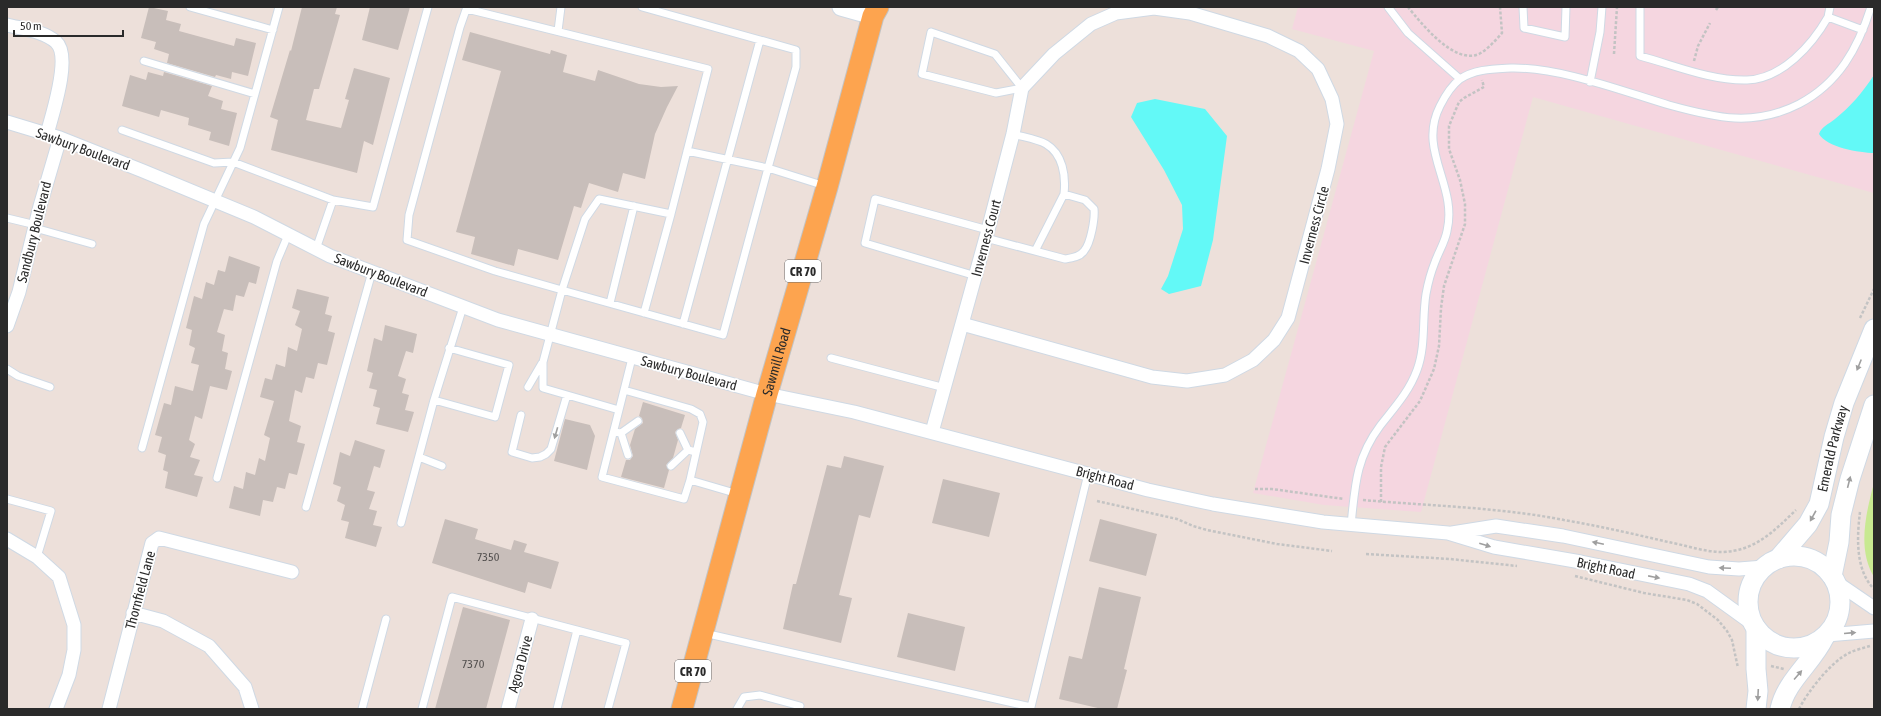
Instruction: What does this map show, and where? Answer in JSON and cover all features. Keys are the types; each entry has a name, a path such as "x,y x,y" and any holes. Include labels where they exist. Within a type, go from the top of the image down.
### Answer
{"main road":[{"name":"Sawmill Road","path":"682,709 767,394 827,187 874,10"},
{"name":"Emerald Parkway","path":"1771,563 1808,524 1819,504 1834,437 1844,404 1874,329"},
{"name":"Emerald Parkway","path":"1834,579 1840,542 1841,515 1850,479 1874,405"},
{"path":"1756,709 1758,691 1755,626 1749,609 1749,593 1754,579 1771,563 1794,556 1805,557 1820,564 1834,579 1840,595 1840,608 1835,625 1826,636 1814,656 1787,690 1780,709"},
{"path":"1755,626 1770,642 1788,648 1808,647 1826,636"}],"street":[{"path":"841,7 874,10"},
{"name":"Inverness Circle","path":"962,324 1152,377 1187,381 1225,375 1253,360 1274,340 1288,318 1318,210 1337,124 1332,99 1318,69 1299,51 1268,36 1190,13 1154,8 1116,13 1091,24 1054,54 1022,88"},
{"path":"7,24 48,36 57,43 62,53 63,64 47,134"},
{"name":"Inverness Court","path":"932,432 987,234 1013,134 1022,88"},
{"name":"Sawbury Boulevard","path":"7,122 60,138 254,217 316,249 498,320 767,394"},
{"name":"Sandbury Boulevard","path":"7,326 19,292 35,227 60,138"},
{"name":"Bright Road","path":"767,394 854,412 1148,490 1213,504 1268,514 1351,525 1448,533 1494,547 1581,562 1689,584 1707,591 1755,626"},
{"name":"Bright Road","path":"1448,533 1496,526 1563,536 1709,567 1739,569 1771,563"},
{"name":"Thornfield Lane","path":"109,709 152,543 159,538 292,572"},
{"path":"7,539 37,557 59,577 74,625 74,650 69,675 56,709"},
{"path":"1834,579 1874,608"},
{"path":"134,614 163,621 209,646 245,687 252,709"},
{"name":"Agora Drive","path":"508,709 532,619"},
{"path":"1826,636 1874,631"}],"lane":[{"path":"190,7 273,30"},
{"path":"142,448 204,224 240,148 280,7"},
{"path":"122,130 214,163 233,162 333,200 373,207 428,7"},
{"path":"558,31 561,7"},
{"path":"642,7 796,50 796,67 723,335 644,313 610,303 495,271 407,240 409,215 460,28 467,8 708,69 644,313"},
{"path":"1388,7 1408,33 1460,79"},
{"path":"1523,7 1524,28 1565,37 1566,7"},
{"path":"1590,82 1600,32 1602,7"},
{"path":"1640,7 1640,56 1720,78 1735,80 1758,78 1791,62 1814,39 1828,17 1830,7"},
{"path":"1351,525 1355,485 1362,457 1379,427 1406,393 1417,371 1422,354 1423,319 1429,279 1447,231 1449,219 1448,196 1432,144 1433,124 1436,113 1448,92 1460,79 1479,71 1519,68 1542,70 1710,116 1743,119 1760,117 1793,107 1812,97 1825,87 1848,60 1863,30 1871,7"},
{"path":"1828,17 1863,30"},
{"path":"931,32 995,54 1022,88 996,92 922,74 931,32"},
{"path":"683,324 760,40"},
{"path":"144,61 255,94"},
{"path":"1013,134 1046,144 1056,153 1062,164 1066,180 1064,194 1035,251"},
{"path":"687,151 768,168 827,187"},
{"path":"976,276 865,243 875,199 1064,259 1075,258 1084,251 1095,219 1094,208 1085,200 1064,194"},
{"path":"528,386 543,362 562,290 585,219 599,199 671,214"},
{"path":"316,249 333,200"},
{"path":"610,303 634,206"},
{"path":"7,218 92,244"},
{"path":"217,478 277,260 288,235"},
{"path":"306,506 372,272"},
{"path":"402,523 434,400 463,307"},
{"path":"434,400 495,416 510,366 449,348"},
{"path":"624,390 691,409 700,414 703,422 690,480 684,499 602,477 618,433 619,410 624,390 632,358"},
{"path":"831,358 945,388"},
{"path":"543,362 543,388 619,410"},
{"path":"7,369 18,376 50,387"},
{"path":"520,415 512,452 532,458 540,457 551,449 567,395"},
{"path":"618,433 638,421"},
{"path":"618,433 628,455"},
{"path":"680,433 688,450"},
{"path":"688,450 696,452"},
{"path":"671,466 688,450"},
{"path":"419,457 442,466"},
{"path":"703,633 1030,707 1088,474"},
{"path":"690,480 740,494"},
{"path":"7,499 51,511 37,557"},
{"path":"422,709 452,597 626,643 608,709"},
{"path":"362,709 386,619"},
{"path":"557,709 577,630"},
{"path":"737,709 744,697 760,695 800,706"}],"path":[{"path":"1408,7 1425,27 1443,44 1460,53 1474,55 1489,47 1502,34 1500,7"},
{"path":"1614,54 1618,7"},
{"path":"1694,62 1698,46 1710,23"},
{"path":"1474,55 1475,60"},
{"path":"1255,489 1272,488 1338,498"},
{"path":"1369,500 1437,504 1519,512 1607,528 1722,552 1756,544 1789,516"},
{"path":"1097,501 1177,519 1207,530 1277,544 1332,551"},
{"path":"1858,527 1862,567 1869,584 1874,589"},
{"path":"1366,554 1450,559 1518,566"},
{"path":"1571,576 1644,593 1687,600 1697,604 1718,620 1727,631 1732,640 1739,672"},
{"path":"1799,709 1810,690 1836,663 1848,654 1874,646"},
{"path":"1767,667 1778,666 1787,672"}],"shaded area":[{"path":"1298,7 1874,7 1874,193 1533,97 1421,512 1324,505 1253,493 1374,51 1292,29"}],"green space":[{"path":"1874,483 1874,577 1869,566 1864,543 1868,506"}],"water":[{"path":"1874,75 1874,153 1860,152 1836,146 1823,139 1819,134 1822,129 1851,104"},
{"path":"1155,99 1205,109 1227,136 1213,240 1201,286 1169,294 1161,289 1168,276 1183,229 1182,205 1164,170 1131,117 1137,103"}],"building":[{"path":"149,7 168,11 166,20 181,24 179,31 234,46 236,38 256,43 248,76 232,72 231,79 216,75 215,77 167,63 169,54 154,49 156,42 141,38"},
{"path":"302,7 337,7 335,14 340,15 319,89 314,89 306,120 341,128 349,100 345,99 354,68 390,78 373,145 364,141 357,173 271,150 278,120 270,117 290,50 291,51"},
{"path":"370,7 410,7 398,50 362,40"},
{"path":"470,32 550,54 551,50 567,55 563,72 595,81 598,70 639,84 661,87 678,86 655,134 645,179 623,173 618,192 589,183 581,208 574,206 558,260 518,249 514,266 471,254 475,237 456,232 501,71 462,60"},
{"path":"148,72 163,76 164,72 212,86 208,96 223,101 221,109 237,113 229,146 209,140 211,132 188,125 189,118 161,110 159,117 122,106 130,75 146,80"},
{"path":"229,256 260,267 256,284 249,282 244,297 236,295 233,311 224,309 217,332 225,335 222,351 228,353 225,369 232,371 227,390 210,386 202,419 195,416 189,440 195,444 190,457 200,460 194,475 203,477 197,497 165,488 168,472 163,470 166,455 158,452 162,437 155,435 164,403 171,405 175,386 193,391 199,365 191,363 195,348 189,345 192,330 186,328 194,296 202,299 206,282 214,285 218,270 225,272"},
{"path":"297,289 329,297 325,314 332,316 328,331 335,333 327,365 318,363 314,379 306,377 302,393 295,390 289,421 301,426 297,442 305,444 297,475 289,473 285,489 277,487 273,502 263,500 260,516 229,508 234,486 243,489 246,472 255,475 259,458 265,461 270,438 264,435 274,401 260,397 265,378 272,380 276,364 285,367 288,347 297,351 302,329 295,325 300,311 292,308"},
{"path":"385,325 417,334 413,353 406,351 398,376 406,379 402,393 409,395 405,410 414,412 408,432 376,424 380,408 373,406 377,390 369,388 373,373 367,371 374,338 382,341"},
{"path":"643,402 685,415 681,428 675,432 678,440 673,458 666,465 669,470 664,488 621,477 626,460 630,460 633,456 630,445 635,429 643,423 642,418 639,416"},
{"path":"565,419 590,425 595,436 587,470 554,461"},
{"path":"355,440 385,450 380,468 374,466 367,490 375,492 369,509 377,511 373,525 382,527 376,547 345,538 349,522 341,520 345,505 337,501 341,487 333,484 340,452 350,456"},
{"path":"844,456 884,466 870,518 859,515 839,595 852,598 841,643 783,629 793,584 796,584 827,465 841,468"},
{"path":"943,479 1000,493 989,537 932,523"},
{"path":"445,519 478,529 475,539 511,550 514,540 527,544 524,552 559,562 551,589 528,582 525,593 432,563"},
{"path":"1100,519 1157,534 1146,576 1089,561"},
{"path":"1099,587 1141,597 1124,669 1127,670 1117,709 1102,709 1059,699 1069,656 1082,659"},
{"path":"463,607 510,620 486,709 435,709"},
{"path":"908,613 965,627 955,671 897,657"}]}
